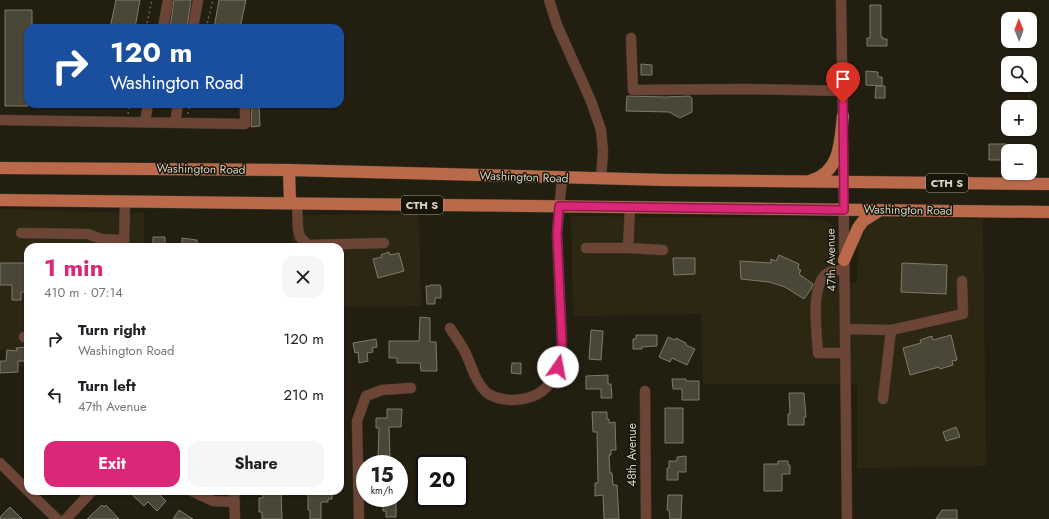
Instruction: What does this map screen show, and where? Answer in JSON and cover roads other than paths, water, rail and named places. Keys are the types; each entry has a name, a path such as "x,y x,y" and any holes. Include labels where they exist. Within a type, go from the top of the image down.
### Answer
{"main road":[{"path":"806,182 822,176 831,168 839,147 843,116"},
{"name":"Washington Road","path":"0,168 289,170 601,179 1049,184"},
{"path":"289,170 294,203"},
{"name":"Washington Road","path":"0,200 1049,212"},
{"path":"844,265 858,228 863,221 882,210"}],"street":[{"path":"164,24 168,0"},
{"path":"194,24 198,0"},
{"path":"548,0 557,25 591,101 601,130 603,150 601,179"},
{"name":"47th Avenue","path":"842,0 847,519"},
{"path":"631,38 633,90 746,89 843,91"},
{"path":"145,122 147,108"},
{"path":"175,123 177,108"},
{"path":"0,120 245,124 245,108"},
{"path":"450,328 465,352 475,377 487,393 506,400 524,400 543,391 555,376 560,359 562,344 557,233 562,178"},
{"path":"124,243 125,201"},
{"path":"294,203 300,237 306,243"},
{"path":"628,248 630,207"},
{"path":"22,233 88,234 101,239 119,243"},
{"path":"344,245 384,244"},
{"path":"586,248 663,250"},
{"path":"844,265 826,274 821,281 816,301 818,353 845,353"},
{"path":"845,329 891,330 963,314 962,281"},
{"path":"884,399 891,330"},
{"path":"359,519 357,421 366,396 382,390 411,388"},
{"name":"48th Avenue","path":"645,391 646,519"},
{"path":"0,463 24,487"},
{"path":"32,495 57,519"},
{"path":"66,519 88,495"},
{"path":"200,495 213,501 235,502"},
{"path":"234,495 235,519"}]}
